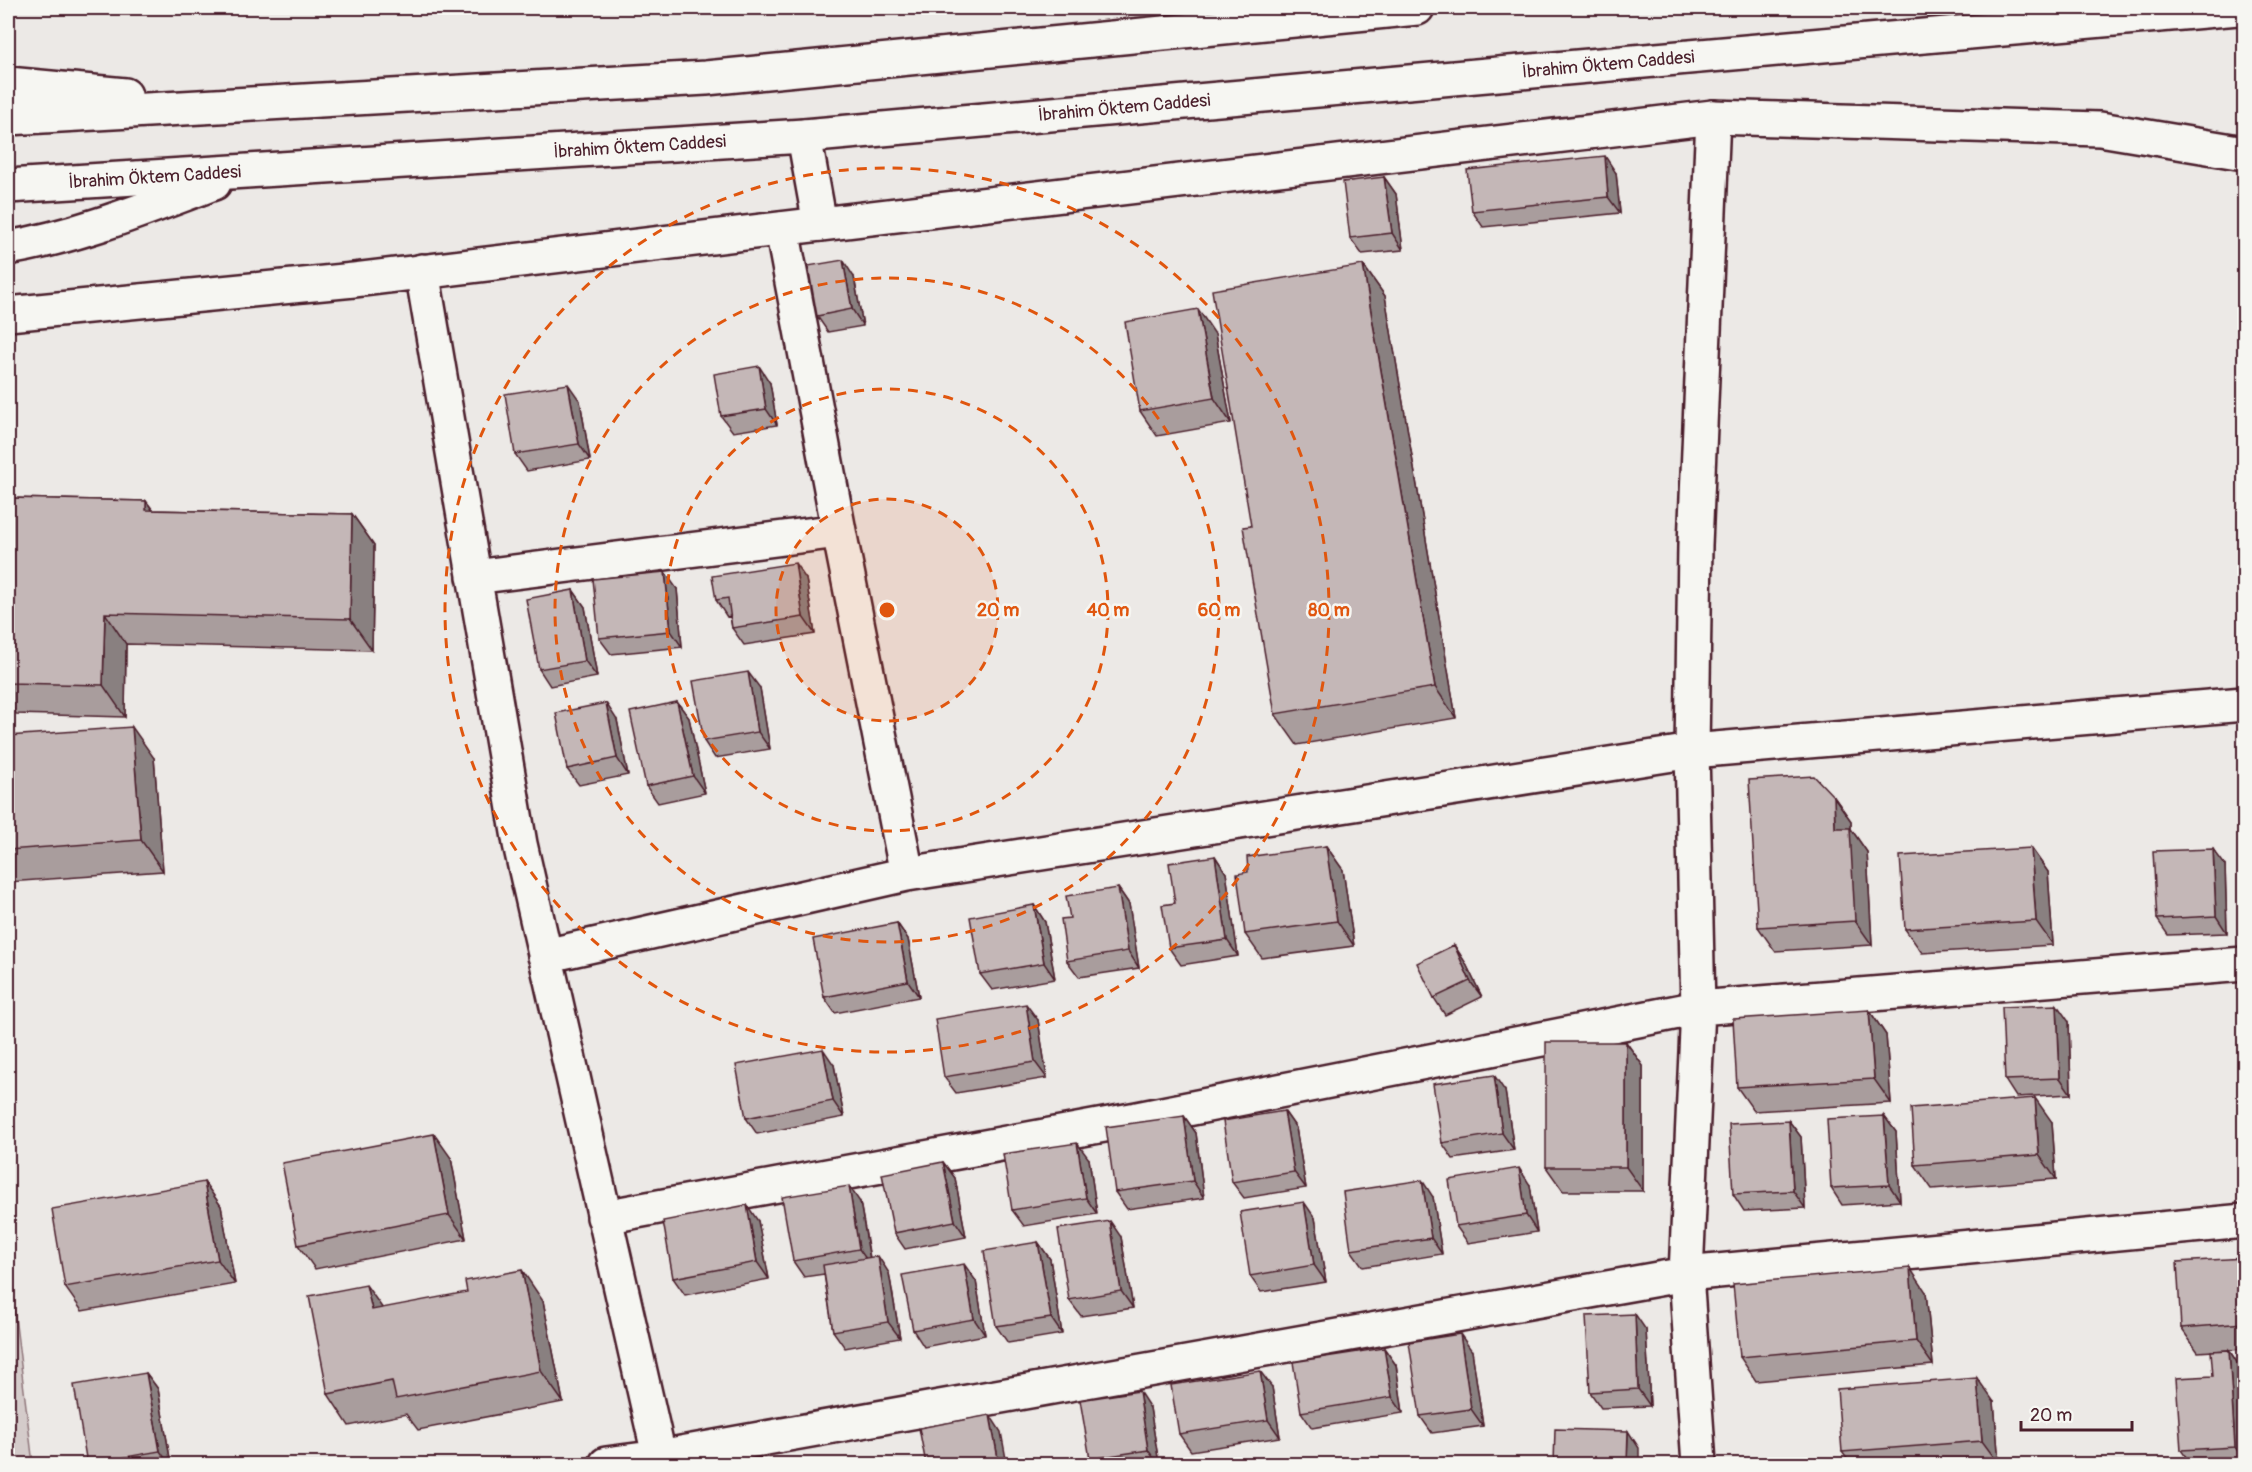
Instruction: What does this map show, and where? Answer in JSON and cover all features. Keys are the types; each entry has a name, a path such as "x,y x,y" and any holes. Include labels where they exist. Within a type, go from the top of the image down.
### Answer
{"street":[{"path":"8,118 705,78 1417,8"},
{"name":"İbrahim Öktem Caddesi","path":"8,186 804,136 2238,8"},
{"path":"8,84 237,105"},
{"path":"1699,1464 1686,1274 1698,1008 1692,751 1695,545 1713,117"},
{"path":"8,314 422,271 1713,117 2100,129 2244,153"},
{"path":"804,136 820,224"},
{"path":"8,248 106,223 249,170"},
{"path":"782,229 907,874"},
{"path":"422,271 520,844 660,1461"},
{"path":"474,577 839,531"},
{"path":"545,956 907,874 1692,751 2244,704"},
{"path":"604,1217 1137,1119 1698,1008 2244,964"},
{"path":"606,1464 660,1461 1686,1274 2244,1221"}],"shaded area":[{"path":"9,1267 33,1464 8,1464"}],"building":[{"path":"1605,156 1608,197 1472,211 1467,170"},
{"path":"1384,177 1392,233 1350,238 1343,182"},
{"path":"843,260 852,309 817,316 808,266"},
{"path":"1363,265 1435,687 1275,714 1243,527 1251,526 1212,290"},
{"path":"1198,309 1214,398 1140,411 1125,322"},
{"path":"759,366 766,409 721,416 714,374"},
{"path":"568,384 579,444 515,454 505,394"},
{"path":"8,498 146,501 146,510 352,514 350,619 105,613 103,685 8,683"},
{"path":"795,563 803,617 732,628 728,598 716,600 712,576"},
{"path":"665,572 671,631 599,638 593,579"},
{"path":"573,590 585,661 539,669 526,599"},
{"path":"748,672 758,732 704,741 693,681"},
{"path":"677,702 693,776 646,786 630,712"},
{"path":"606,703 617,758 567,769 556,713"},
{"path":"132,727 141,840 8,850 8,736"},
{"path":"1814,776 1834,797 1835,828 1850,828 1855,921 1758,927 1749,780"},
{"path":"1326,846 1337,921 1245,934 1237,874 1248,872 1247,857"},
{"path":"2031,848 2036,921 1905,929 1900,856"},
{"path":"2213,849 2216,916 2157,919 2153,851"},
{"path":"1215,856 1227,940 1169,948 1162,905 1175,903 1169,863"},
{"path":"1118,888 1128,951 1067,961 1061,919 1070,918 1066,896"},
{"path":"1034,905 1044,963 980,974 970,917"},
{"path":"897,923 908,981 824,997 813,939"},
{"path":"1454,945 1470,981 1434,998 1417,963"},
{"path":"1026,1004 1035,1062 944,1077 935,1019"},
{"path":"2057,1005 2060,1078 2005,1080 2002,1007"},
{"path":"1869,1010 1874,1079 1737,1087 1733,1019"},
{"path":"1546,1042 1626,1042 1626,1167 1546,1167"},
{"path":"823,1049 833,1101 746,1118 736,1065"},
{"path":"1494,1075 1502,1133 1442,1143 1433,1084"},
{"path":"2035,1098 2039,1155 1915,1165 1911,1108"},
{"path":"1284,1111 1294,1172 1232,1182 1223,1121"},
{"path":"1184,1116 1193,1181 1115,1192 1106,1127"},
{"path":"1884,1116 1889,1185 1831,1188 1827,1119"},
{"path":"1789,1121 1793,1191 1733,1194 1729,1124"},
{"path":"434,1134 449,1215 298,1245 282,1163"},
{"path":"1077,1143 1086,1198 1012,1210 1003,1154"},
{"path":"943,1162 955,1221 894,1233 882,1174"},
{"path":"1519,1168 1526,1215 1456,1226 1449,1180"},
{"path":"1422,1180 1431,1238 1351,1250 1343,1192"},
{"path":"204,1182 218,1260 65,1287 52,1209"},
{"path":"849,1186 859,1249 793,1261 782,1197"},
{"path":"1304,1202 1314,1265 1250,1276 1240,1212"},
{"path":"747,1205 757,1262 673,1278 663,1221"},
{"path":"1110,1221 1121,1291 1069,1300 1058,1229"},
{"path":"1038,1242 1051,1318 996,1326 984,1251"},
{"path":"878,1256 888,1322 833,1331 823,1265"},
{"path":"2244,1258 2244,1323 2181,1328 2177,1262"},
{"path":"964,1264 974,1319 913,1330 902,1275"},
{"path":"1910,1268 1916,1341 1740,1357 1733,1284"},
{"path":"522,1270 541,1371 396,1399 392,1381 328,1394 309,1296 366,1285 372,1310 467,1292 465,1281"},
{"path":"1635,1314 1638,1389 1590,1392 1586,1316"},
{"path":"1460,1334 1471,1409 1420,1416 1409,1342"},
{"path":"1384,1348 1392,1397 1301,1412 1293,1362"},
{"path":"2229,1350 2235,1447 2181,1450 2176,1378 2213,1376 2211,1351"},
{"path":"1260,1371 1268,1420 1179,1434 1171,1385"},
{"path":"146,1373 160,1451 87,1464 74,1385"},
{"path":"1977,1378 1982,1441 1842,1452 1837,1389"},
{"path":"1139,1391 1148,1450 1090,1459 1080,1400"},
{"path":"990,1415 999,1464 926,1464 919,1428"},
{"path":"1555,1429 1628,1431 1627,1464 1554,1464"},
{"path":"708,1462 755,1464 708,1464"}]}
